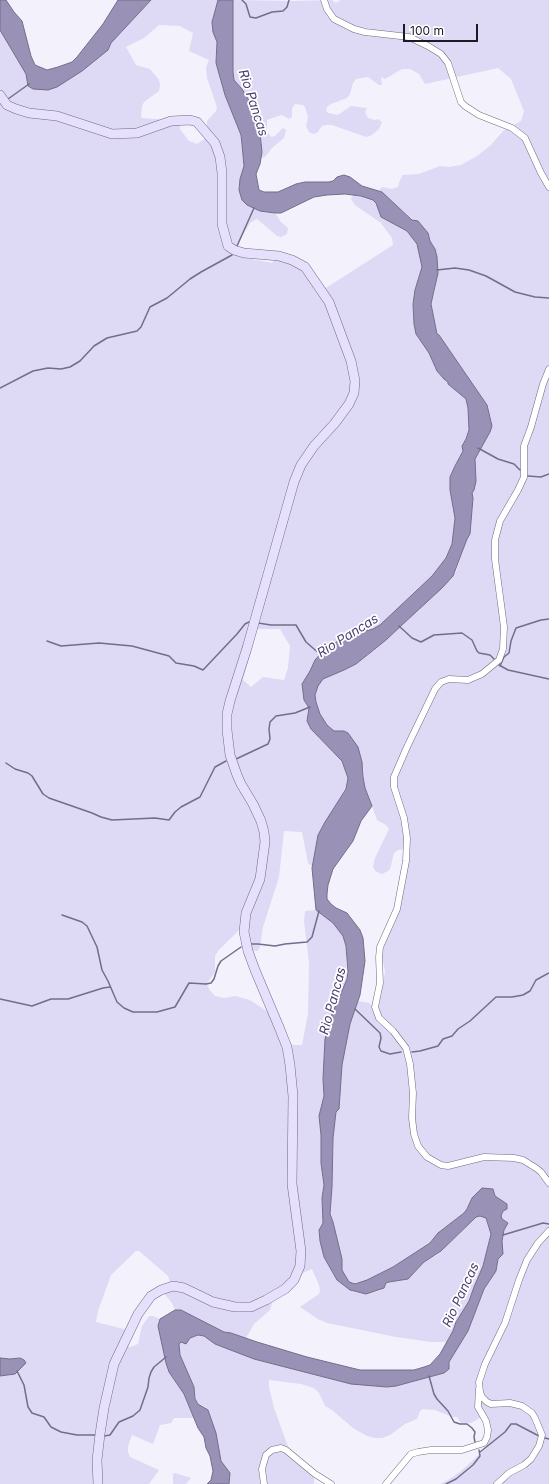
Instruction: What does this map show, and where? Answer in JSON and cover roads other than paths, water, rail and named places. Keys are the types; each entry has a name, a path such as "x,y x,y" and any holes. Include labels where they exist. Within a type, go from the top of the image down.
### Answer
{"street":[{"path":"324,0 327,9 334,19 354,29 365,32 409,37 441,54 448,63 461,102 479,115 512,128 524,138 540,174 549,187"},
{"path":"0,95 7,105 16,109 29,113 57,116 112,134 137,133 171,121 190,120 197,122 215,144 220,157 222,173 222,224 224,238 228,246 234,250 244,253 279,256 292,260 305,267 329,302 351,361 355,381 354,393 349,404 335,423 314,446 301,465 294,482 227,714 230,755 236,775 253,804 261,821 264,832 265,842 260,879 246,913 244,932 248,952 254,970 284,1040 290,1065 293,1096 292,1184 300,1251 300,1266 294,1280 285,1289 251,1307 235,1307 213,1302 184,1288 172,1286 151,1296 138,1314 114,1364 100,1434 97,1460 98,1484"},
{"path":"549,369 524,446 524,476 518,490 500,521 495,540 495,559 504,627 504,650 495,665 482,674 468,680 449,679 441,682 435,689 406,747 394,777 394,787 404,818 407,838 406,861 397,909 380,947 380,983 374,1007 379,1018 394,1030 406,1048 410,1064 413,1093 412,1118 414,1134 418,1146 427,1157 441,1165 448,1166 484,1158 514,1158 522,1160 541,1172 549,1183"},
{"path":"386,1484 412,1454 431,1450 462,1450 484,1443 488,1430 486,1421 478,1407 479,1388 485,1364 505,1323 523,1269 531,1253 549,1231"},
{"path":"479,1388 482,1397 491,1404 510,1403 522,1406 528,1410 535,1418 542,1435 539,1446 531,1459 524,1465 509,1473 497,1484"},
{"path":"264,1484 262,1469 266,1455 272,1450 281,1448 286,1450 315,1474 331,1484"}],"water":[{"path":"0,0 6,0 22,21 31,56 35,65 47,70 72,62 103,24 118,0 151,0 111,43 108,50 82,71 57,87 48,90 33,89 28,86 26,74 0,30"},
{"name":"Rio Pancas","path":"218,0 233,0 234,80 242,89 256,112 259,123 262,152 260,164 256,174 259,190 264,192 278,192 296,184 305,182 329,182 344,175 350,177 362,186 382,192 412,220 418,221 428,233 437,257 438,273 431,304 437,334 487,405 492,426 475,459 476,481 472,493 473,498 470,534 453,576 386,640 356,664 323,679 318,686 315,695 320,714 327,725 334,731 344,731 348,733 358,747 362,762 365,788 372,806 361,821 353,841 333,869 327,894 327,899 331,904 347,913 360,930 363,938 365,961 360,995 350,1024 342,1065 339,1109 336,1112 333,1138 330,1214 342,1259 342,1270 349,1282 355,1284 367,1280 393,1267 430,1243 438,1233 464,1213 472,1198 482,1188 493,1189 495,1196 507,1204 507,1209 503,1211 501,1216 502,1219 508,1223 504,1230 502,1241 503,1254 498,1259 496,1271 484,1289 468,1331 449,1362 449,1369 444,1373 396,1386 387,1387 351,1384 254,1359 215,1344 204,1336 198,1335 190,1338 186,1344 181,1342 179,1344 180,1355 194,1387 195,1399 198,1404 208,1410 216,1433 221,1461 230,1473 229,1484 207,1484 211,1480 213,1471 210,1456 206,1448 204,1437 198,1428 184,1394 169,1372 158,1326 160,1319 175,1310 181,1310 224,1332 307,1357 360,1370 414,1370 430,1365 440,1354 453,1331 456,1322 469,1301 483,1266 491,1234 486,1218 480,1216 476,1217 441,1251 424,1262 408,1279 386,1283 384,1288 366,1294 350,1290 337,1280 324,1257 320,1241 319,1230 323,1223 322,1198 324,1185 321,1163 319,1116 324,1096 323,1079 325,1039 330,1019 347,979 348,972 346,946 343,936 333,923 316,910 312,868 318,835 346,789 348,778 342,761 311,729 307,721 309,708 304,700 302,684 315,660 324,650 344,637 373,629 380,625 432,576 446,558 452,544 455,518 450,490 450,477 463,451 462,446 469,430 468,408 466,399 448,384 448,382 437,371 429,353 416,334 413,304 415,290 422,267 417,244 407,231 381,217 376,203 373,200 361,196 345,194 314,197 281,213 260,211 247,205 242,200 239,190 240,179 244,166 241,135 225,95 216,63 217,42 213,32 212,22"},
{"path":"0,1358 20,1358 26,1363 15,1374 0,1376"}],"waterway":[{"path":"242,0 246,4 250,17 256,18 272,12 283,11 287,7 289,0"},
{"path":"8,99 29,84"},
{"path":"237,246 254,208"},
{"path":"0,388 33,371 48,368 61,369 70,367 80,361 94,346 107,338 137,331 141,327 150,307 167,298 201,272 232,255"},
{"path":"437,270 455,268 469,270 486,276 515,292 535,297 549,298"},
{"path":"478,448 498,459 514,464 520,470"},
{"path":"528,476 541,477 549,474"},
{"path":"500,666 504,657 509,653 511,641 516,628 549,619"},
{"path":"47,641 61,646 99,643 132,646 169,656 176,663 194,666 203,670 245,624 249,622"},
{"name":"Rio Pancas","path":"258,623 271,625 296,625 306,642 321,655"},
{"path":"399,626 412,638 421,642 434,635 462,633 472,640 479,653 490,655 494,659"},
{"path":"499,665 508,670 549,679"},
{"path":"236,759 268,744 270,739 270,722 276,716 295,713 310,707"},
{"path":"6,763 15,769 28,773 32,776 43,794 49,798 101,817 112,820 155,818 169,820 181,807 200,797 215,767 226,761"},
{"path":"250,944 275,946 307,942 312,937 319,911"},
{"path":"62,915 82,922 87,926 97,947 102,970 117,1002 124,1008 133,1012 157,1012 175,1007 189,983 211,983 221,961 241,947"},
{"path":"412,1052 438,1046 443,1039 452,1036 458,1029 470,1021 496,997 523,995 530,991 536,980 549,973"},
{"path":"0,999 32,1006 51,999 68,999 110,987"},
{"path":"355,1009 380,1033 381,1038 379,1047 381,1051 390,1054 401,1052"},
{"path":"503,1235 543,1223 549,1224"},
{"path":"104,1436 110,1435 119,1422 133,1416 140,1410 148,1387 151,1372 154,1367 166,1357"},
{"path":"17,1371 24,1385 28,1407 32,1413 44,1417 51,1427 61,1432 77,1435 97,1435"},
{"path":"429,1376 437,1399 448,1411 454,1422 467,1424 472,1428 475,1432 475,1442"},
{"path":"480,1452 505,1432 511,1424 516,1424 539,1436"},
{"path":"545,1438 549,1439"},
{"path":"446,1484 456,1479 473,1465 480,1456 479,1450"}]}
